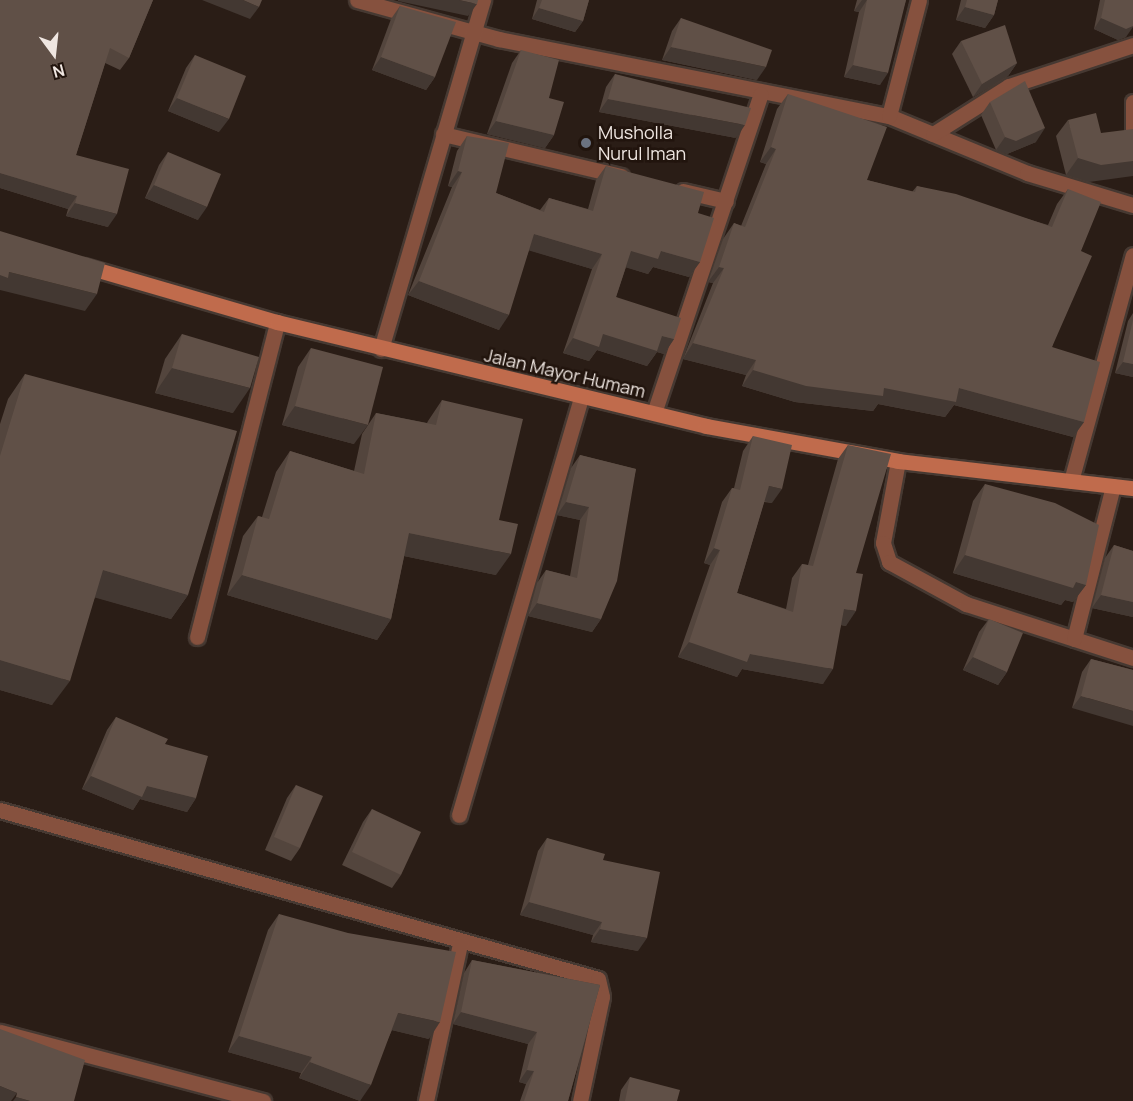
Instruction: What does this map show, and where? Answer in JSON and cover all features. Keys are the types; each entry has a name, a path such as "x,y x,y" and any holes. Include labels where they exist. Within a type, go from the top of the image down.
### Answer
{"main road":[{"name":"Jalan Mayor Humam","path":"65,260 277,322 582,399 898,461 1133,488"}],"street":[{"path":"357,0 472,31 761,94 889,116 1027,173 1133,205"},
{"path":"381,349 472,31 483,0"},
{"path":"889,116 920,0"},
{"path":"933,134 1009,86 1133,45"},
{"path":"654,414 761,94"},
{"path":"1133,102 1133,133"},
{"path":"443,134 636,180"},
{"path":"670,188 726,201"},
{"path":"1071,480 1133,255"},
{"path":"197,637 277,322"},
{"path":"459,815 582,399"},
{"path":"898,461 883,543 889,562 966,604 1133,658"},
{"path":"1074,639 1113,486"},
{"path":"0,810 460,944 598,979 602,998 580,1101"},
{"path":"426,1101 460,944"},
{"path":"0,1032 263,1101"}],"building":[{"path":"0,0 153,0 129,58 110,48 76,155 129,169 117,214 75,203 77,196 0,173"},
{"path":"243,0 262,0 259,7"},
{"path":"459,0 478,0 477,4"},
{"path":"542,0 589,0 583,21 539,8"},
{"path":"867,0 906,0 888,73 853,65"},
{"path":"967,0 998,0 994,15 965,7"},
{"path":"1105,0 1133,0 1133,26 1126,29 1101,18"},
{"path":"400,6 456,22 435,77 381,57"},
{"path":"681,18 772,50 766,67 671,47"},
{"path":"1005,25 1017,63 982,84 961,41"},
{"path":"521,50 559,60 549,98 564,102 554,135 496,121"},
{"path":"195,55 246,76 229,119 177,98"},
{"path":"615,74 751,108 745,125 608,99"},
{"path":"1025,81 1045,128 1016,141 1005,137 990,102"},
{"path":"788,94 887,127 867,180 915,192 917,186 956,194 1052,227 1068,189 1101,202 1081,251 1092,256 1052,347 1100,362 1084,422 959,388 956,402 884,388 883,396 806,386 753,370 756,360 693,343 724,268 719,267 734,223 745,227 776,149 771,147"},
{"path":"1096,113 1101,133 1133,129 1133,161 1101,165 1078,158 1068,120"},
{"path":"467,136 509,143 496,193 544,212 549,198 593,211 606,166 704,192 698,213 714,218 700,262 661,251 658,259 631,251 616,297 681,318 674,339 662,336 657,351 603,334 599,347 573,338 602,254 534,234 509,315 419,281 462,172 458,171"},
{"path":"168,152 221,174 207,207 154,185"},
{"path":"0,231 105,263 97,294 9,272 8,278 0,275"},
{"path":"1133,320 1133,364 1123,362"},
{"path":"182,334 259,357 250,388 172,368"},
{"path":"311,348 383,367 368,425 295,406"},
{"path":"25,374 237,431 188,595 103,570 70,681 0,660 0,456"},
{"path":"442,400 523,419 499,520 518,524 511,554 409,533 391,619 242,575 258,516 269,519 290,451 364,474 376,413 436,425"},
{"path":"753,436 792,445 782,489 769,486 737,593 793,612 802,564 813,566 848,445 891,454 856,573 863,574 856,611 844,609 833,669 750,654 747,662 689,642 720,550 714,548 732,488 740,490"},
{"path":"580,455 636,469 617,581 601,619 537,603 546,570 577,578 589,507 566,502"},
{"path":"985,484 1055,503 1099,525 1086,585 1076,582 1073,588 965,555"},
{"path":"1114,545 1133,551 1133,602 1101,595"},
{"path":"989,619 1023,633 1007,672 973,657"},
{"path":"1091,659 1133,670 1133,711 1081,696"},
{"path":"116,717 168,739 165,744 208,756 196,798 147,786 142,797 91,776"},
{"path":"296,785 323,796 300,848 274,837"},
{"path":"372,809 421,832 401,875 352,852"},
{"path":"547,838 605,854 603,860 660,872 647,938 600,929 602,922 529,902"},
{"path":"279,914 348,933 456,952 440,1022 398,1013 371,1085 310,1062 312,1057 239,1036"},
{"path":"472,960 600,985 568,1101 524,1101 534,1071 527,1070 537,1032 461,1012"},
{"path":"0,1029 85,1060 74,1101 30,1101 16,1097 17,1093 0,1086"},
{"path":"630,1077 680,1090 677,1101 625,1101"}],"place":[{"name":"Musholla Nurul Iman","path":"586,143"}]}
